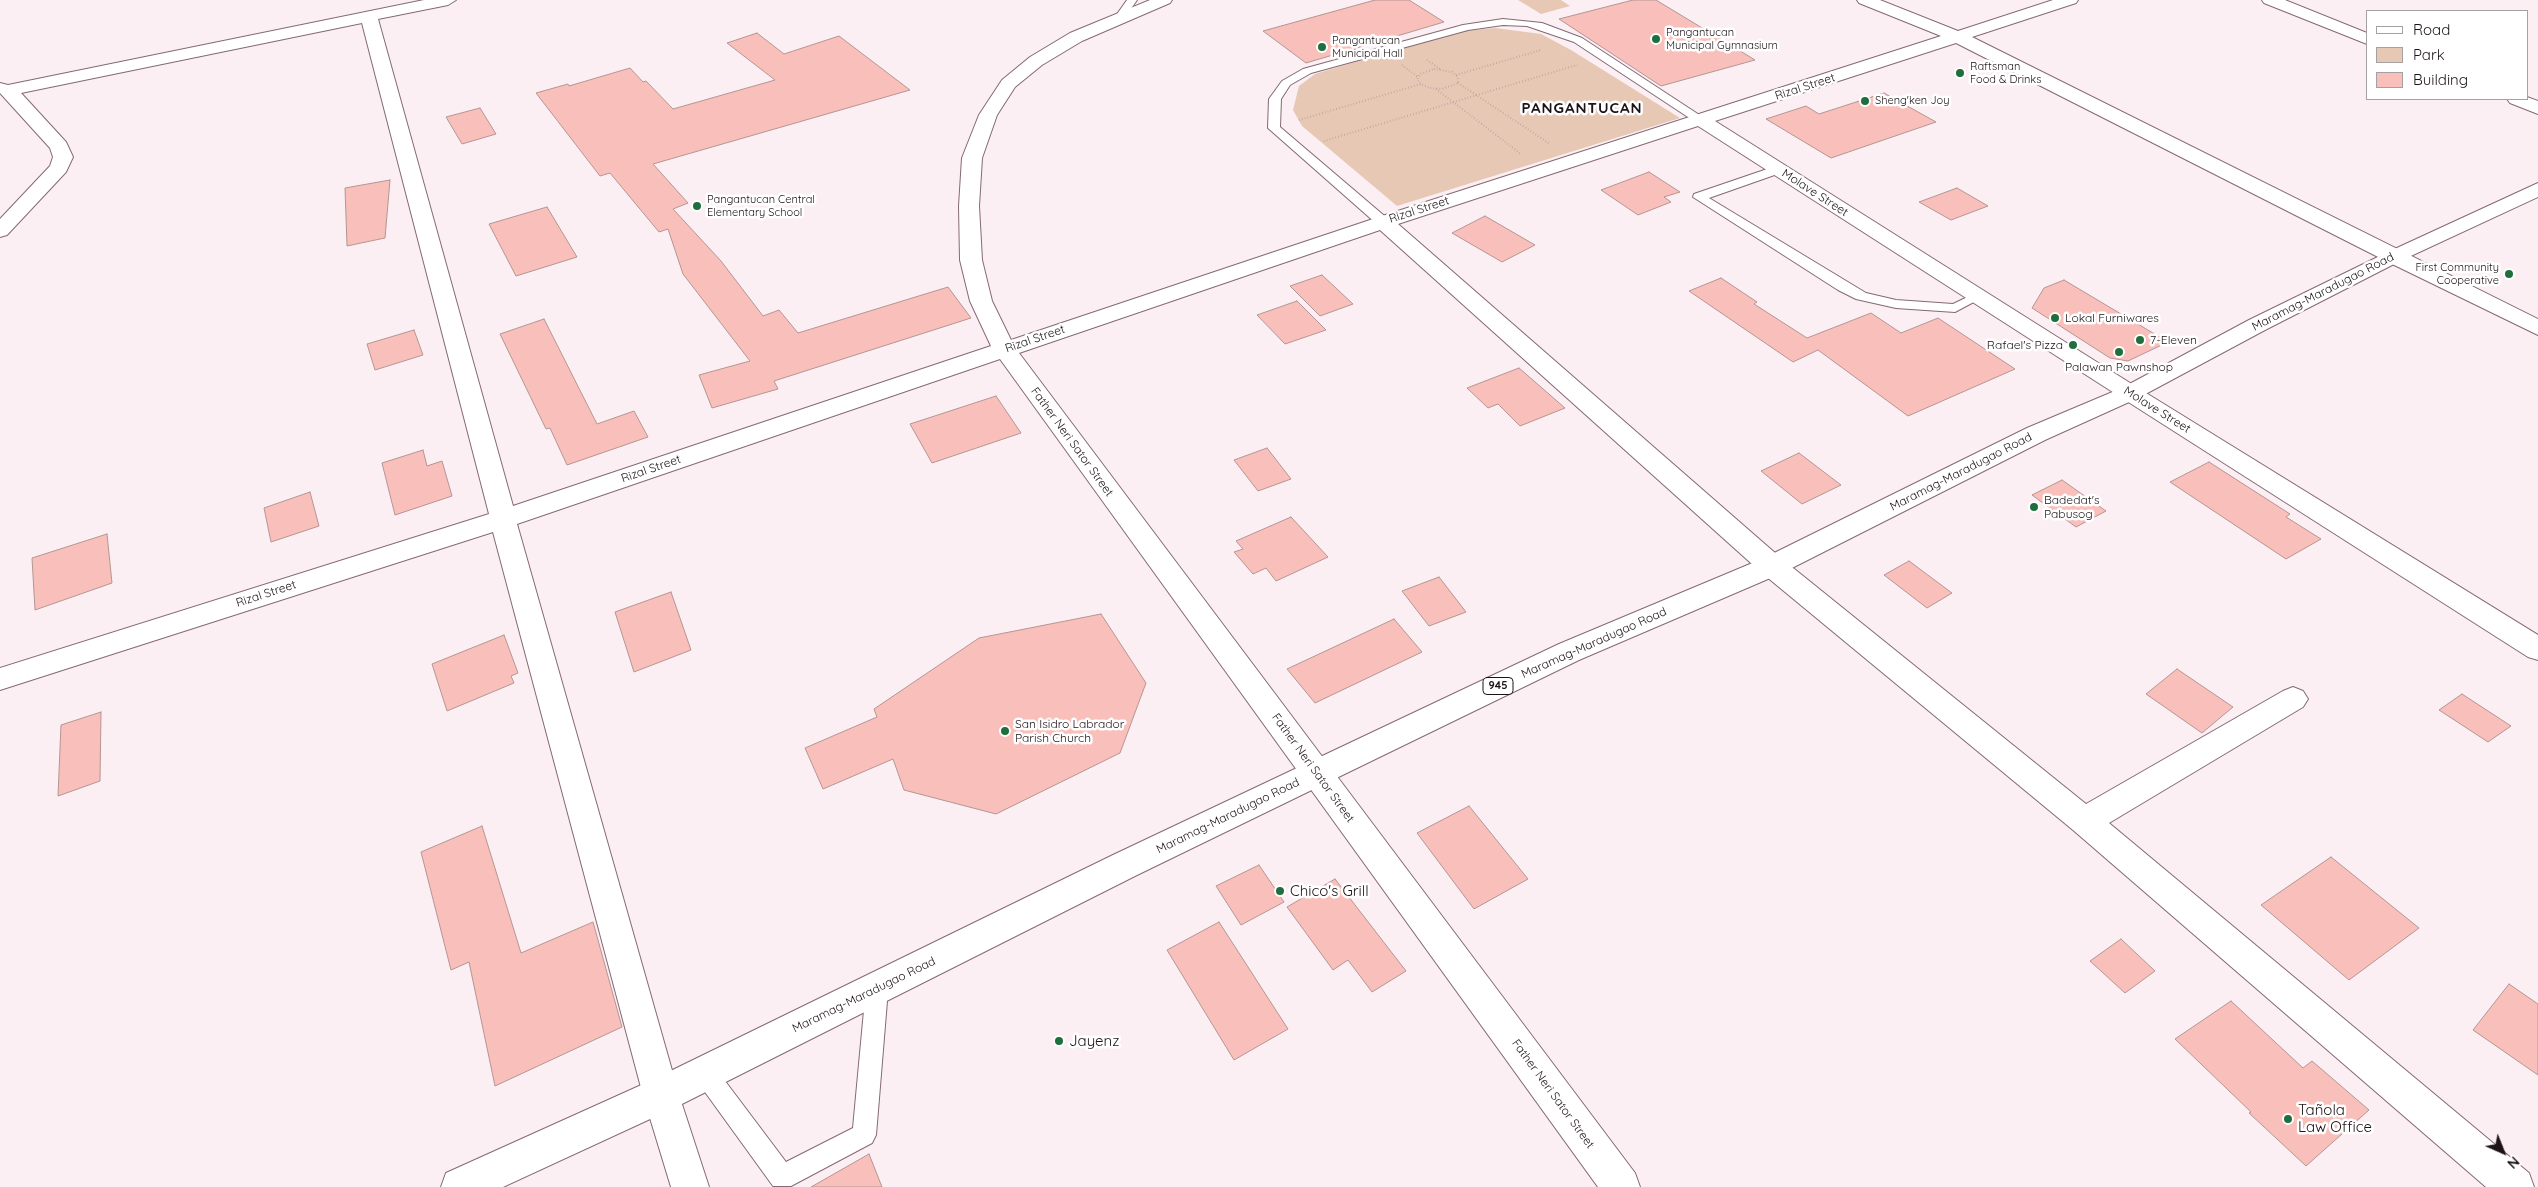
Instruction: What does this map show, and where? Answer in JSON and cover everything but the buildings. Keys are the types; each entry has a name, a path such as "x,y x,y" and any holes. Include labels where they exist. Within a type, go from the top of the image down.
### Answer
{"street":[{"path":"4,89 448,0"},
{"name":"Father Neri Sator Street","path":"1164,0 1076,37 1036,60 1008,84 988,116 972,158 969,206 971,260 981,301 1004,349 1621,1187"},
{"path":"1865,0 1958,37 2393,257 2538,328"},
{"name":"Rizal Street","path":"0,679 503,519 1383,222 2070,0"},
{"path":"2270,0 2366,39"},
{"path":"369,16 503,519 661,1096 690,1187"},
{"path":"0,231 59,168 63,158 59,146 4,89"},
{"path":"2518,100 2538,108"},
{"name":"Molave Street","path":"1701,120 2130,393 2538,649"},
{"name":"Maramag-Maradugao Road","path":"460,1187 661,1096 1570,652 1772,566 2036,434 2130,393 2257,325 2393,257 2538,189"},
{"path":"1383,222 1772,566 2084,821 2515,1187"},
{"path":"2084,821 2293,699"}],"lane":[{"path":"1120,17 1132,0"},
{"path":"1383,222 1274,128 1275,99 1286,83 1307,71 1334,63 1467,27 1503,22 1542,26 1578,40 1701,120"},
{"path":"1779,170 1700,197 1843,287 1861,296 1896,304 1955,308 1978,296"},
{"path":"705,1073 782,1177 864,1135 877,989"}],"path":[{"path":"1420,84 1418,77 1428,70 1447,70 1456,74 1578,40"},
{"path":"1300,150 1369,126 1604,57"},
{"path":"1456,74 1458,83 1573,160"},
{"path":"1436,89 1452,87 1458,83"},
{"path":"1274,128 1420,84 1436,89 1542,170"}],"green space":[{"path":"1518,0 1561,0 1570,6 1541,14"},
{"path":"1495,28 1541,34 1571,50 1680,118 1397,206 1302,126 1293,110 1299,86 1315,74 1452,32"}],"place":[{"name":"Pangantucan Municipal Gymnasium","path":"1656,39"},
{"name":"Pangantucan Municipal Hall","path":"1322,47"},
{"name":"Raftsman Food & Drinks","path":"1960,73"},
{"name":"Sheng'ken Joy","path":"1865,101"},
{"name":"Pangantucan Central Elementary School","path":"697,206"},
{"name":"First Community Cooperative","path":"2509,274"},
{"name":"Lokal Furniwares","path":"2055,318"},
{"name":"7-Eleven","path":"2140,340"},
{"name":"Rafael's Pizza","path":"2073,345"},
{"name":"Palawan Pawnshop","path":"2119,352"},
{"name":"Badedat's Pabusog","path":"2034,507"},
{"name":"San Isidro Labrador Parish Church","path":"1005,731"},
{"name":"Chico's Grill","path":"1280,891"},
{"name":"Jayenz","path":"1059,1041"},
{"name":"Tañola Law Office","path":"2288,1119"}],"district":[{"name":"PANGANTUCAN","path":"1582,108"}]}
